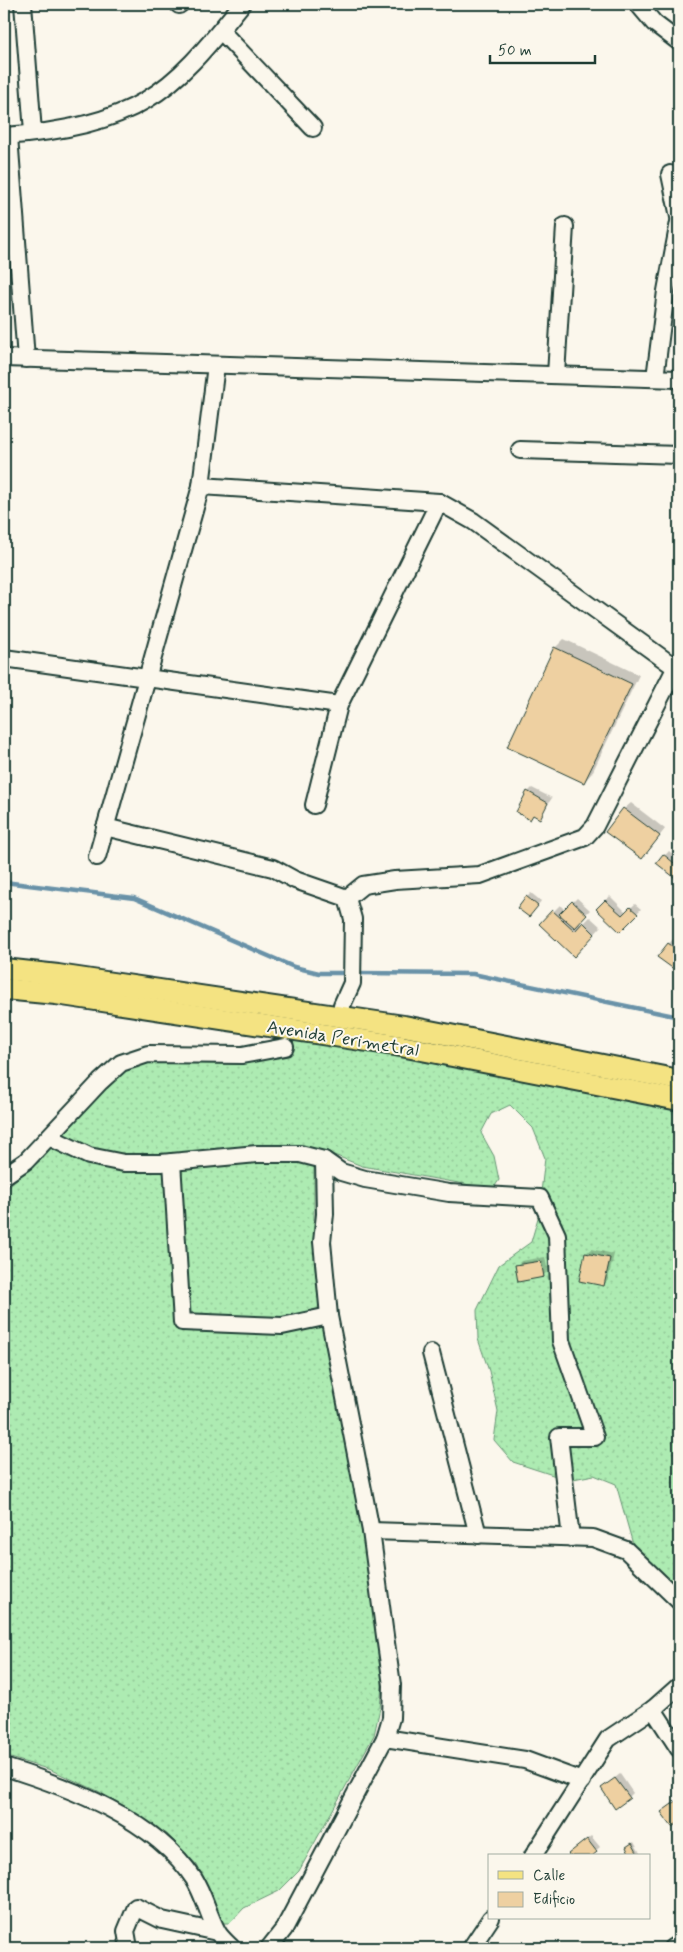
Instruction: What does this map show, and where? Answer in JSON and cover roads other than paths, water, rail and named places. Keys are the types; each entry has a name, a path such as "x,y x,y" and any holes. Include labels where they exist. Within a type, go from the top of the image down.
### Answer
{"main road":[{"name":"Avenida Perimetral","path":"4,969 58,975 394,1025 679,1080"},
{"name":"Avenida Perimetral","path":"4,989 66,996 391,1044 679,1100"}],"street":[{"path":"23,4 34,132"},
{"path":"26,358 6,136 100,120 120,114 147,100 188,66 221,31 242,4"},
{"path":"638,4 654,23 679,42"},
{"path":"221,31 313,128"},
{"path":"670,174 679,218"},
{"path":"655,378 666,291 679,222"},
{"path":"556,375 565,226"},
{"path":"4,358 679,379"},
{"path":"97,857 201,486 216,365"},
{"path":"520,450 679,455"},
{"path":"201,486 438,502 474,521 677,664 595,826 585,837 480,875 395,880 363,886 347,898"},
{"path":"314,805 339,705 438,502"},
{"path":"4,658 339,705"},
{"path":"105,827 273,868 295,880 347,898"},
{"path":"342,1005 352,983 353,919 347,898"},
{"path":"4,1176 26,1161 100,1082 122,1063 148,1054 242,1055 285,1047"},
{"path":"49,1137 89,1156 124,1162 172,1162 257,1154 300,1154 324,1160 341,1172 366,1179 449,1193 540,1198 557,1235 562,1341 595,1437 559,1437 571,1538"},
{"path":"269,1948 284,1929 386,1738 391,1718 392,1685 371,1531 329,1316 322,1242 325,1214 324,1160"},
{"path":"172,1162 182,1322 282,1326 329,1316"},
{"path":"431,1353 478,1534"},
{"path":"371,1531 593,1538 626,1550 679,1601"},
{"path":"534,1854 608,1740 653,1709 679,1686"},
{"path":"653,1709 679,1749"},
{"path":"386,1738 525,1760 582,1781"},
{"path":"4,1767 52,1782 120,1813 177,1856 194,1880 217,1932 232,1948"},
{"path":"129,1948 126,1931 136,1907 162,1920 217,1932"},
{"path":"471,1948 490,1920"},
{"path":"672,1948 679,1944"}],"waterway":[{"path":"4,882 134,898 294,967 319,973 349,973"},
{"path":"356,973 473,974 679,1017"}]}
